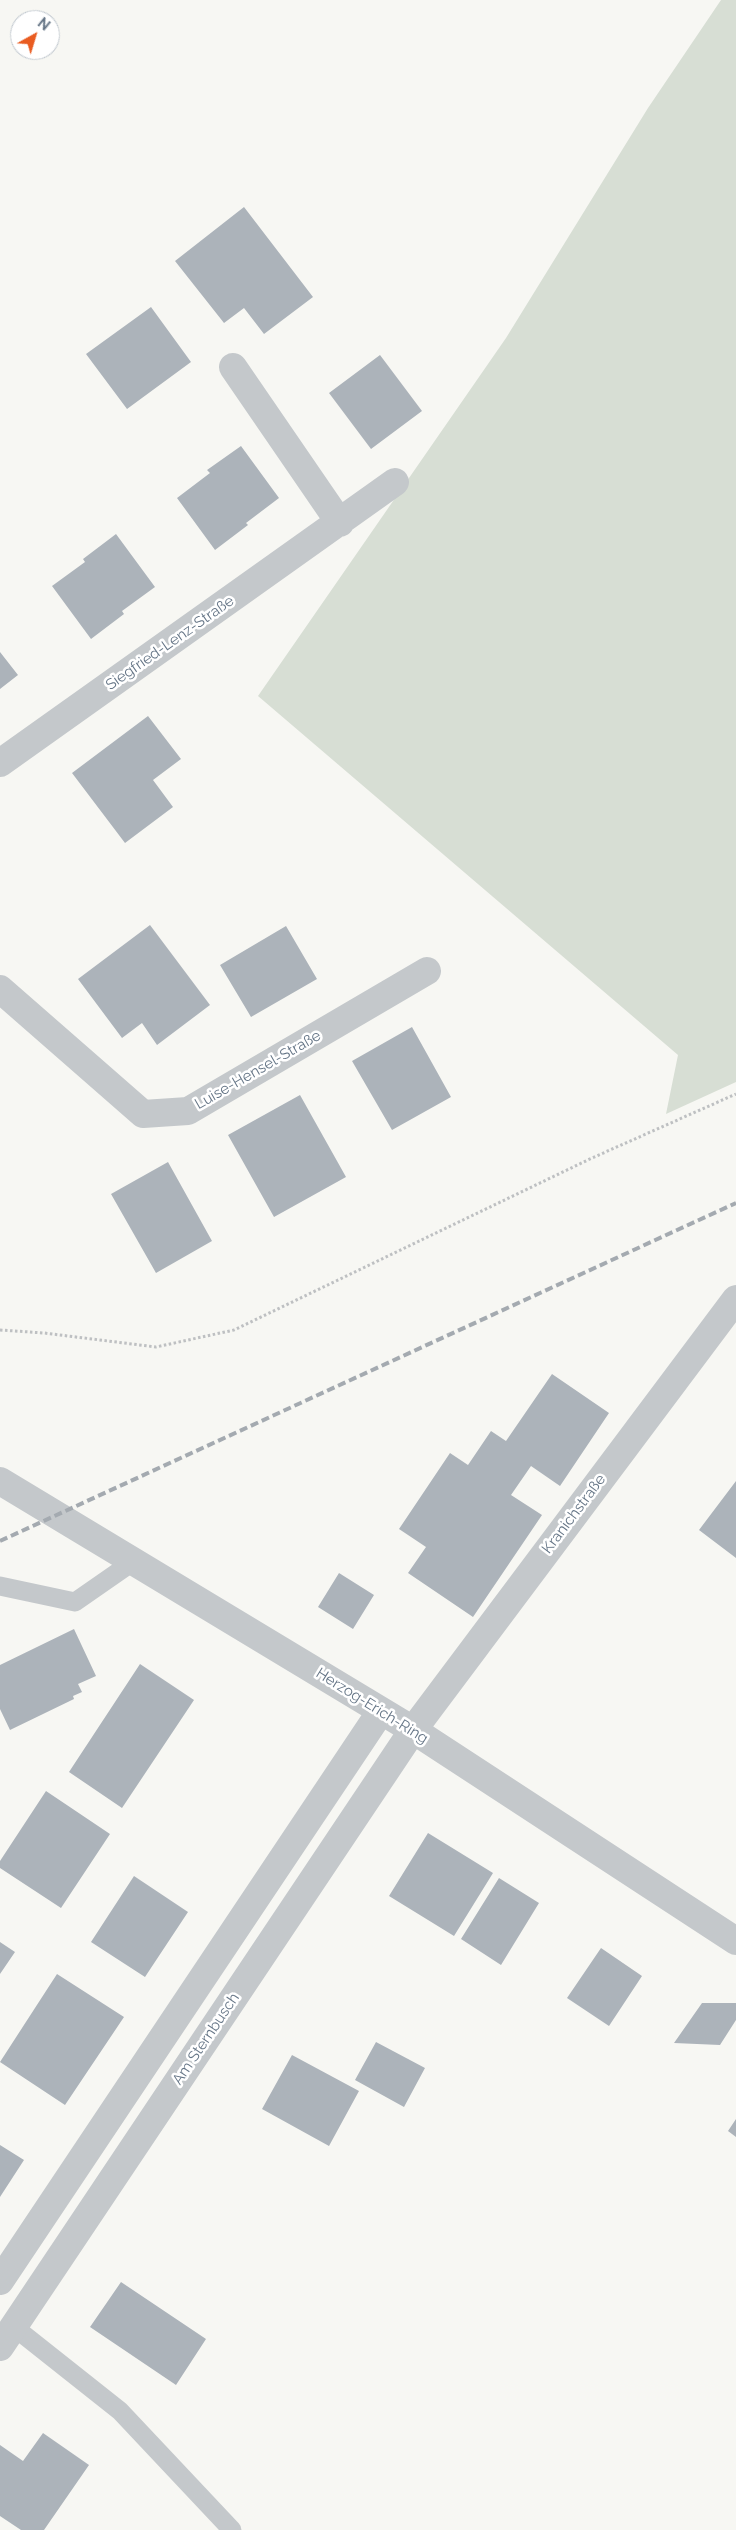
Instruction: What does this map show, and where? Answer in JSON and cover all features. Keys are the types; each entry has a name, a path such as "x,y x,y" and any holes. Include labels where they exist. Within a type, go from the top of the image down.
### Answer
{"street":[{"path":"233,367 340,523"},
{"name":"Siegfried-Lenz-Straße","path":"0,763 340,523 395,482"},
{"name":"Luise-Hensel-Straße","path":"0,989 143,1114 188,1110 427,971"},
{"name":"Kranichstraße","path":"413,1730 736,1299"},
{"name":"Herzog-Erich-Ring","path":"0,1481 413,1730 736,1941"},
{"path":"0,2280 381,1711"},
{"name":"Am Sternbusch","path":"7,2337 413,1730"}],"lane":[{"path":"0,1586 75,1602 134,1561"},
{"path":"7,2337 120,2411 232,2530"}],"path":[{"path":"0,1330 44,1333 156,1347 234,1330 592,1158 736,1094"}],"shaded area":[{"path":"721,0 736,0 736,1082 666,1114 678,1055 258,696 506,338 648,108"}],"building":[{"path":"244,207 313,297 264,334 244,308 224,323 175,261"},
{"path":"151,307 191,362 127,409 86,354"},
{"path":"380,355 422,411 371,449 329,393"},
{"path":"241,446 279,498 215,550 177,498 210,473 207,470"},
{"path":"116,534 155,587 122,611 124,614 91,639 52,586 85,562 83,559"},
{"path":"0,652 18,675 0,689"},
{"path":"148,716 181,759 153,780 173,807 125,843 72,773"},
{"path":"150,925 210,1005 157,1045 142,1023 122,1038 78,979"},
{"path":"286,926 317,979 251,1017 220,965"},
{"path":"412,1027 451,1097 392,1130 352,1061"},
{"path":"300,1095 346,1177 274,1217 228,1135"},
{"path":"168,1162 212,1241 156,1273 111,1194"},
{"path":"552,1374 609,1413 560,1486 531,1466 511,1495 542,1515 473,1617 408,1573 426,1547 399,1529 450,1453 468,1465 491,1431 506,1441"},
{"path":"736,1481 736,1558 699,1530"},
{"path":"339,1573 374,1595 353,1629 318,1607"},
{"path":"74,1629 96,1676 78,1684 82,1692 73,1696 74,1699 10,1730 0,1709 0,1665"},
{"path":"140,1664 194,1700 122,1808 69,1772"},
{"path":"46,1791 110,1834 61,1908 0,1868 0,1861"},
{"path":"428,1833 493,1873 454,1936 389,1896"},
{"path":"134,1876 188,1912 145,1977 91,1942"},
{"path":"499,1878 539,1903 501,1965 461,1939"},
{"path":"0,1942 15,1952 0,1974"},
{"path":"601,1948 642,1976 609,2026 567,1998"},
{"path":"57,1974 124,2017 65,2105 0,2062"},
{"path":"702,2003 736,2003 736,2020 720,2045 674,2043"},
{"path":"376,2042 425,2068 404,2107 355,2080"},
{"path":"292,2055 359,2091 329,2146 262,2109"},
{"path":"736,2119 736,2137 728,2131"},
{"path":"0,2145 24,2160 0,2197"},
{"path":"121,2282 206,2339 176,2385 90,2327"},
{"path":"43,2433 89,2465 44,2530 21,2530 0,2516 0,2445 23,2461"}],"railway":[{"path":"0,1541 736,1203"}]}
